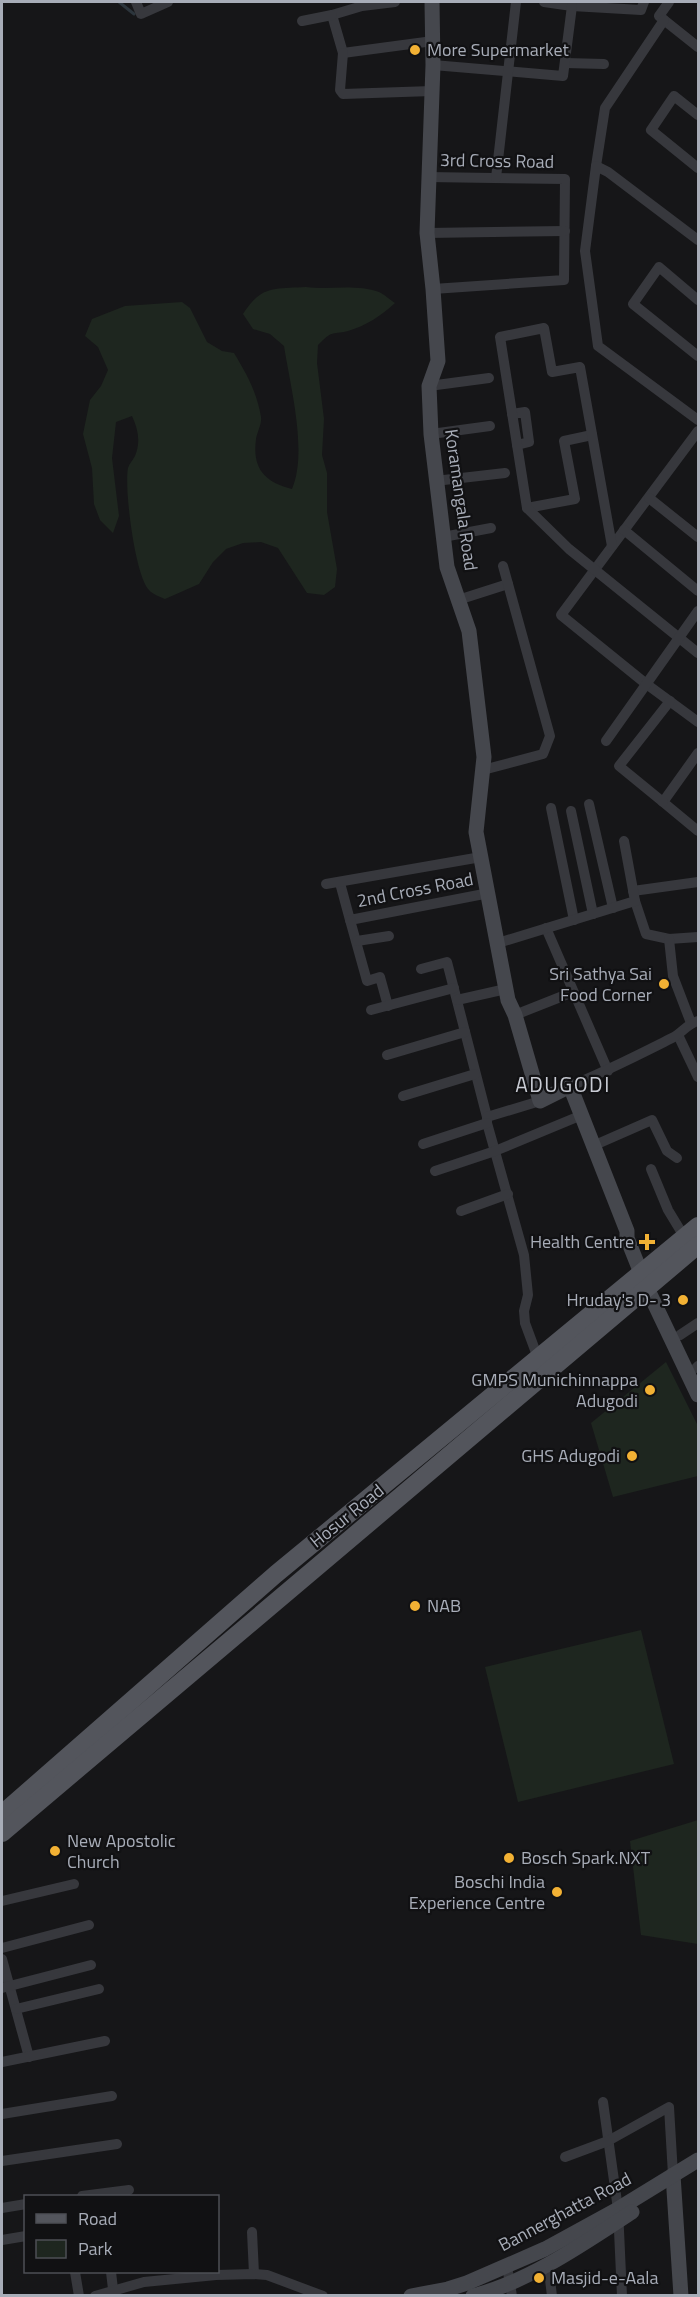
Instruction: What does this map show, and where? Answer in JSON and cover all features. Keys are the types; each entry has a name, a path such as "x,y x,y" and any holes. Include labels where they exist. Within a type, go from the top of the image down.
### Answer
{"main road":[{"name":"Hosur Road","path":"2,1833 694,1236"},
{"name":"Hosur Road","path":"2,1814 276,1574 540,1358 648,1278"}],"street":[{"path":"136,2 141,14 168,2"},
{"path":"302,21 362,6 395,2"},
{"name":"Koramangala Road","path":"432,2 433,65 427,177 427,233 438,361 429,386 435,481 447,567 469,631 484,757 476,832 508,1000 515,1015 540,1101"},
{"path":"496,178 516,2"},
{"path":"544,2 641,10 644,2"},
{"path":"669,2 659,16 699,47"},
{"path":"433,65 563,76 572,6"},
{"path":"332,15 343,53 340,90 343,94 432,91"},
{"path":"664,20 605,108 585,251 598,346 699,420"},
{"path":"343,53 433,40"},
{"path":"565,63 604,64"},
{"path":"699,115 674,96 651,130 699,168"},
{"path":"596,166 608,172 699,240"},
{"name":"3rd Cross Road","path":"427,177 565,179 565,231"},
{"path":"427,233 565,231 564,280 433,289"},
{"path":"699,300 659,267 633,304 699,356"},
{"path":"612,546 580,366 552,372 544,328 500,337 527,508 569,549 699,653"},
{"path":"429,386 489,378"},
{"path":"431,434 490,426"},
{"path":"699,431 561,615 645,683 699,722"},
{"path":"527,508 575,499 564,441 592,435"},
{"path":"435,481 505,473"},
{"path":"649,498 699,537"},
{"path":"443,537 491,528"},
{"path":"624,530 699,591"},
{"path":"483,770 543,754 550,736 503,567"},
{"path":"458,600 508,584"},
{"path":"606,741 645,683 699,611"},
{"path":"670,701 619,766 699,831"},
{"path":"663,802 699,753"},
{"path":"589,804 613,908"},
{"path":"551,808 574,920"},
{"path":"571,811 593,914"},
{"path":"624,841 634,896 646,934 669,939 699,937"},
{"path":"326,884 481,857"},
{"path":"498,943 613,908 634,896 699,882"},
{"name":"2nd Cross Road","path":"340,883 350,920 489,893"},
{"path":"350,920 367,981 380,977 388,1005"},
{"path":"546,928 608,1071"},
{"path":"357,941 389,936"},
{"path":"423,1144 540,1101 608,1071 678,1035 695,1022 673,976 669,939"},
{"path":"421,969 447,962 524,1255 528,1295 524,1311 525,1323 540,1358"},
{"path":"371,1010 454,988"},
{"path":"457,1000 506,989"},
{"path":"515,1015 573,992"},
{"path":"387,1055 465,1032"},
{"path":"678,1035 699,1077"},
{"path":"403,1096 475,1074"},
{"path":"570,1086 627,1231 632,1234 648,1278 699,1395"},
{"path":"435,1171 495,1151 582,1115"},
{"path":"595,1146 652,1120 667,1151 677,1158"},
{"path":"651,1170 668,1210 694,1236"},
{"path":"461,1211 508,1194"},
{"path":"648,1278 698,1369"},
{"path":"680,1335 699,1323"},
{"path":"2,1901 74,1884"},
{"path":"2,1948 90,1925"},
{"path":"2,1959 5,1986 16,2009 29,2057"},
{"path":"5,1986 91,1965"},
{"path":"16,2009 99,1989"},
{"path":"2,2062 105,2041"},
{"path":"2,2114 112,2096"},
{"path":"603,2102 618,2214 622,2295"},
{"path":"565,2157 608,2141 669,2107 681,2295"},
{"path":"2,2160 117,2144"},
{"name":"Bannerghatta Road","path":"473,2295 511,2289 699,2160"},
{"name":"Bannerghatta Road","path":"673,2180 699,2172"},
{"path":"90,2195 129,2190"},
{"path":"2,2208 24,2204"},
{"name":"Bannerghatta Road","path":"411,2295 458,2286 545,2249 618,2214"},
{"path":"252,2232 254,2274"},
{"path":"2,2240 24,2236"},
{"path":"548,2263 552,2295"},
{"path":"507,2266 511,2289"},
{"path":"75,2273 79,2295"},
{"path":"111,2273 113,2289"},
{"path":"95,2295 143,2277 215,2273 267,2275 323,2295"}],"green space":[{"path":"306,287 370,290 381,293 395,303 367,323 355,329 332,334 318,345 317,363 324,419 322,455 327,473 327,512 337,569 335,587 324,595 307,593 278,548 261,542 243,543 226,549 213,562 199,584 165,599 156,595 149,590 139,568 129,512 128,468 137,451 138,441 132,416 116,422 112,458 119,516 113,533 100,520 94,504 92,468 83,434 90,400 101,386 108,370 98,347 85,336 92,319 125,306 182,302 190,308 207,342 222,351 234,353 257,399 261,422 255,449 262,473 274,482 292,489 298,457 298,438 284,346 270,334 253,329 243,314 256,298 270,290"},
{"path":"666,1362 698,1426 698,1476 613,1497 591,1423"},
{"path":"641,1630 674,1764 518,1802 485,1667"},
{"path":"698,1820 698,1944 641,1935 630,1841"}],"waterway":[{"path":"119,2 134,14"}],"place":[{"name":"More Supermarket","path":"415,50"},
{"name":"Sri Sathya Sai Food Corner","path":"664,984"},
{"name":"Health Centre","path":"647,1242"},
{"name":"Hruday's D- 3","path":"683,1300"},
{"name":"GMPS Munichinnappa Adugodi","path":"650,1390"},
{"name":"GHS Adugodi","path":"632,1456"},
{"name":"NAB","path":"415,1606"},
{"name":"New Apostolic Church","path":"55,1851"},
{"name":"Bosch Spark.NXT","path":"509,1858"},
{"name":"Boschi India Experience Centre","path":"557,1892"},
{"name":"Masjid-e-Aala","path":"539,2278"}],"district":[{"name":"ADUGODI","path":"563,1085"}]}
